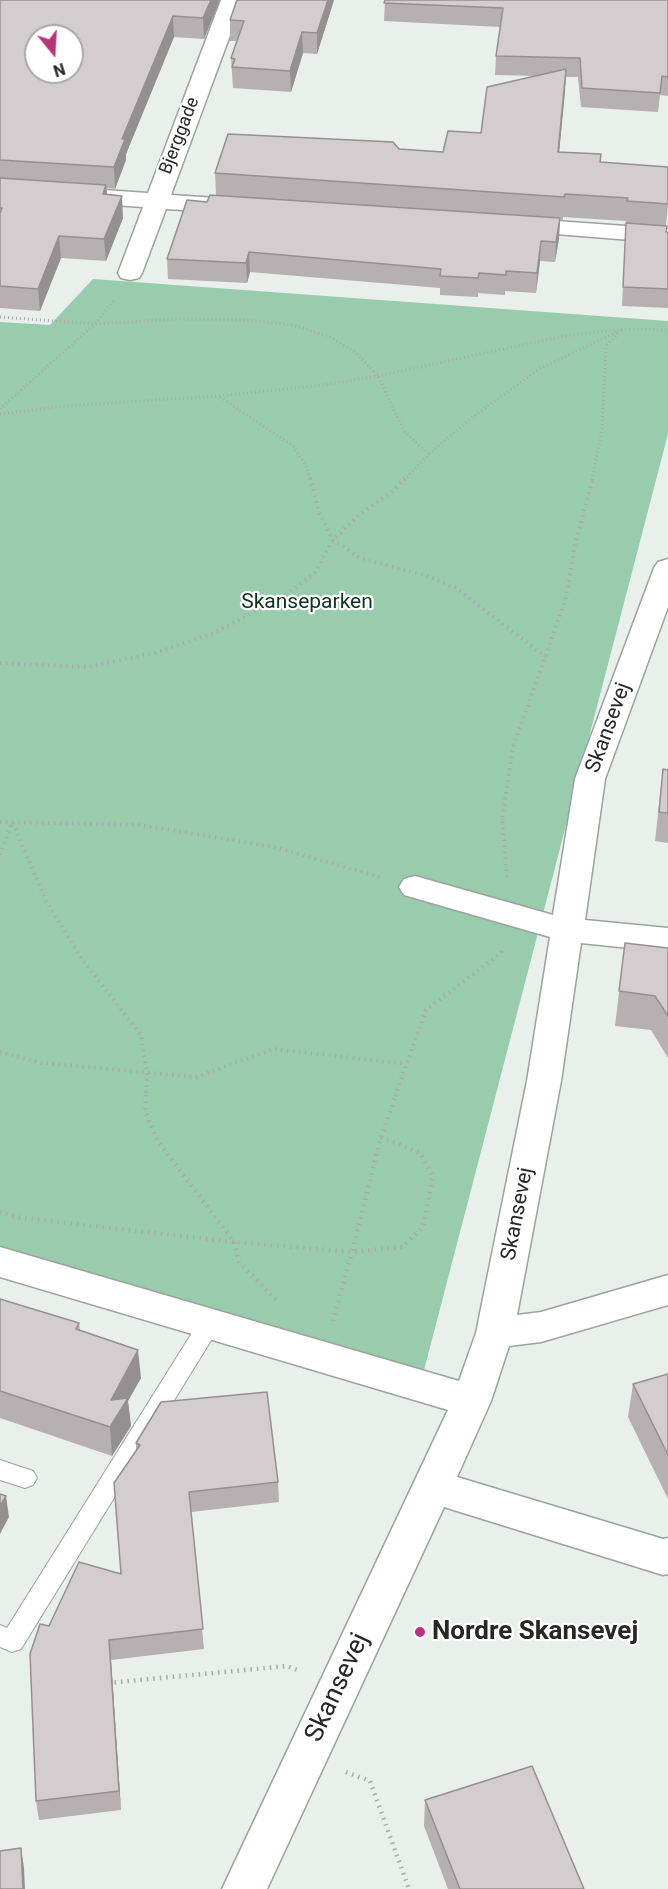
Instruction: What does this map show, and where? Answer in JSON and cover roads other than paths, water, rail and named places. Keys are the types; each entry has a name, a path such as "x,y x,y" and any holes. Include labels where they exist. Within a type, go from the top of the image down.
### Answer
{"street":[{"name":"Bjerggade","path":"130,273 232,0"},
{"path":"0,190 250,207"},
{"path":"489,224 668,236"},
{"name":"Skansevej","path":"244,1889 472,1401 495,1333 544,1082 590,779 668,568"},
{"path":"415,887 566,930 668,940"},
{"path":"0,1262 472,1401"},
{"path":"495,1333 541,1327 668,1290"},
{"path":"433,1487 663,1557 668,1556"}],"lane":[{"path":"0,1636 12,1641 210,1323"},
{"path":"0,1470 25,1478"}],"place":[{"name":"Nordre Skansevej","path":"420,1632"}],"park label":[{"name":"Skanseparken","path":"307,603"}]}
